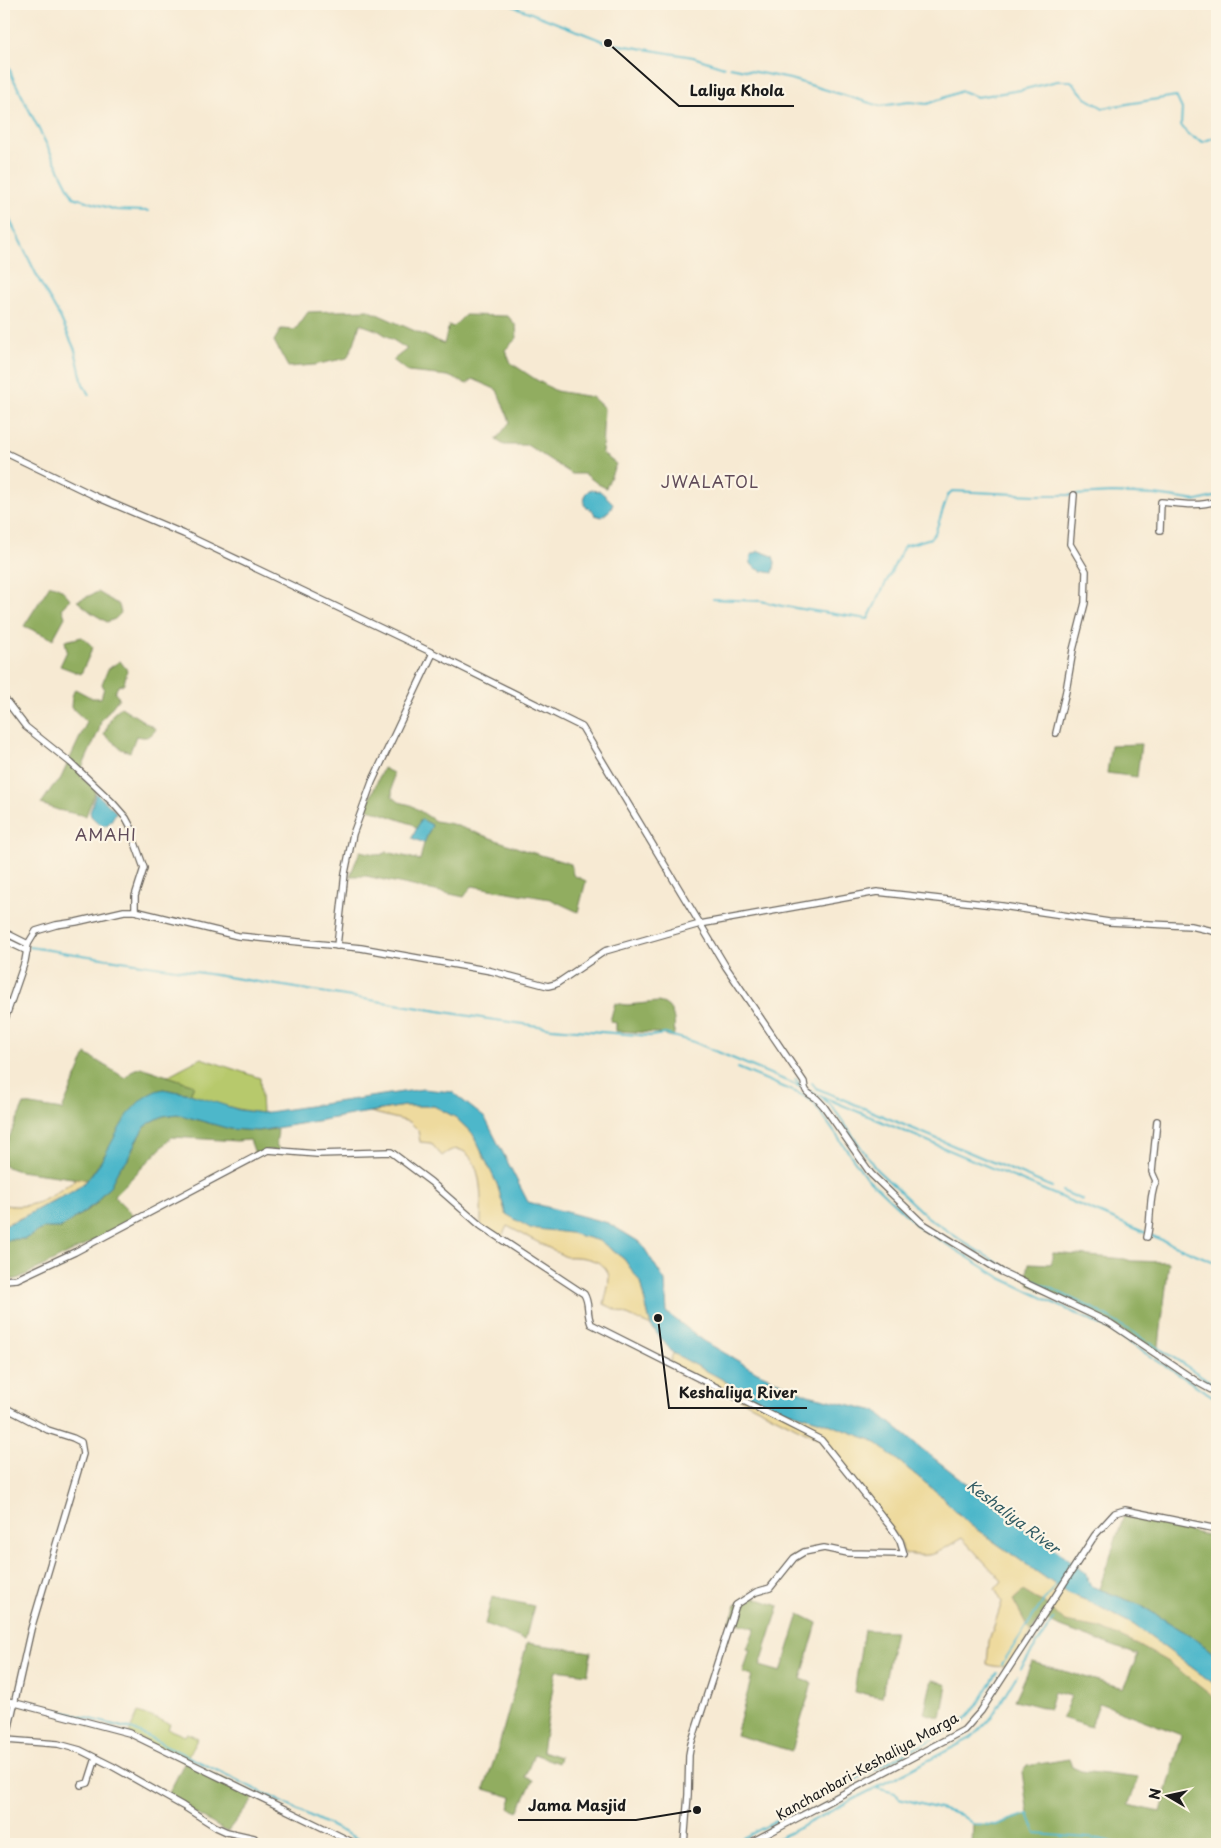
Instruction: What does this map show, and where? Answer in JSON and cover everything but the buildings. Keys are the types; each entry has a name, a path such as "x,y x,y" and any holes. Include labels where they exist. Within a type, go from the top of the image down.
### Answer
{"street":[{"path":"4,452 97,497 184,534 582,727 726,968 804,1082 805,1090 809,1095 817,1098 825,1108 871,1174 922,1223 970,1254 1002,1272 1110,1323 1217,1393"},
{"path":"1056,733 1084,603 1086,571 1070,544 1074,496"},
{"path":"1160,530 1161,502 1202,505 1217,500"},
{"path":"337,946 345,873 353,834 372,782 432,653"},
{"path":"4,698 26,727 71,763 126,818 132,829 144,868 135,896 136,911"},
{"path":"5,1019 25,961 28,944 36,931 56,924 76,922 124,911 136,911 238,936 361,948 491,972 548,986 556,984 605,951 700,924 877,892 1002,906 1108,922 1191,926 1217,932"},
{"path":"4,932 28,944"},
{"path":"4,940 27,951"},
{"path":"1147,1237 1153,1188 1156,1182 1152,1172 1157,1121"},
{"path":"4,1280 17,1279 75,1252 268,1150 317,1154 391,1152 431,1182 481,1226 584,1294 588,1301 586,1314 592,1324 821,1440 893,1530 900,1541 904,1554 848,1553 824,1548 804,1552 794,1558 770,1588 756,1592 736,1605 691,1744 684,1844"},
{"path":"4,1407 48,1430 81,1442 84,1454 31,1629 5,1741 58,1744 71,1747 96,1758 183,1806 216,1827 227,1832 254,1838"},
{"name":"Kanchanbari-Keshaliya Marga","path":"748,1844 964,1730 981,1711 1095,1535 1114,1513 1126,1510 1217,1530"},
{"path":"4,1700 129,1733 356,1844"},
{"path":"81,1785 88,1783 96,1758"}],"green space":[{"path":"368,310 444,344 449,325 453,327 465,315 508,316 516,326 517,338 505,350 511,363 556,391 592,397 604,408 602,453 616,464 606,488 585,474 572,474 527,445 504,445 496,440 510,422 497,390 473,379 467,384 448,376 408,372 393,360 407,349 379,331 360,324 354,344 347,358 314,365 288,367 274,341 281,329 295,330 308,312"},
{"path":"50,585 61,589 70,599 62,608 65,617 53,639 24,626"},
{"path":"98,592 119,605 121,613 115,619 107,622 77,601"},
{"path":"82,637 93,647 81,674 60,666 67,651 65,641"},
{"path":"120,661 127,670 124,684 118,686 115,692 119,698 101,721 99,730 82,768 81,777 96,790 86,816 41,804 53,786 59,782 87,722 71,707 75,689 92,698 101,698 104,688 102,684 108,669"},
{"path":"121,707 156,729 148,737 136,736 130,752 121,749 104,734 113,714"},
{"path":"1141,744 1137,777 1107,773 1111,745"},
{"path":"383,768 393,773 392,796 399,802 411,805 435,821 452,824 524,850 571,864 573,875 586,881 578,912 550,899 472,886 464,897 366,876 350,876 360,851 380,855 387,852 420,860 424,843 432,825 421,819 417,829 412,824 366,808"},
{"path":"658,1002 669,1007 673,1015 673,1037 657,1033 616,1031 616,1023 610,1021 615,1003 627,1005"},
{"path":"86,1054 125,1078 133,1070 141,1067 194,1085 190,1094 163,1089 133,1109 88,1180 19,1171 4,1166 4,1149 24,1104 62,1110"},
{"path":"201,1058 260,1078 262,1113 225,1106 190,1094 194,1085 167,1076"},
{"path":"177,1114 230,1129 258,1131 277,1129 276,1142 281,1151 268,1150 256,1156 250,1140 172,1137 114,1196 137,1219 17,1279 4,1280 4,1242 10,1239 25,1239 44,1228 61,1228 96,1204 109,1187 120,1167 127,1161 143,1129 151,1122 163,1116"},
{"path":"1053,1253 1131,1261 1169,1262 1158,1354 1110,1323 1030,1285 1027,1274 1029,1263 1051,1264"},
{"path":"1124,1515 1217,1538 1217,1560 1214,1576 1217,1577 1217,1656 1193,1637 1140,1605 1099,1589"},
{"path":"1023,1591 1048,1606 1065,1621 1100,1628 1138,1645 1170,1663 1217,1700 1217,1844 972,1844 973,1824 996,1825 1028,1814 1022,1772 1027,1766 1069,1759 1072,1767 1081,1771 1139,1778 1128,1805 1161,1812 1182,1735 1099,1703 1091,1727 1062,1718 1071,1696 1054,1692 1049,1709 1015,1700 1032,1662 1123,1688 1138,1655 1058,1626 1041,1617 1031,1633 1013,1600"},
{"path":"750,1596 779,1606 760,1666 781,1672 799,1614 817,1623 801,1679 812,1683 792,1751 736,1735 752,1676 743,1673 750,1650 747,1649 755,1628 730,1621 736,1605"},
{"path":"492,1597 534,1606 525,1640 485,1624"},
{"path":"864,1630 895,1631 882,1697 854,1692"},
{"path":"527,1643 591,1652 588,1674 556,1670 542,1751 560,1757 558,1763 534,1754 525,1777 533,1780 518,1812 509,1808 512,1797 484,1789 498,1749"},
{"path":"932,1679 947,1685 941,1718 924,1713"},
{"path":"138,1712 170,1724 168,1729 185,1736 187,1733 198,1738 185,1761 129,1733"},
{"path":"185,1761 256,1795 227,1832 167,1797"}],"sand":[{"path":"404,1106 434,1106 455,1117 473,1134 497,1184 506,1214 600,1241 624,1259 640,1281 651,1326 604,1304 609,1277 607,1271 598,1262 585,1258 566,1257 507,1226 501,1239 481,1226 480,1185 475,1165 470,1157 457,1149 449,1151 442,1156 431,1143 420,1142 418,1130 410,1122 370,1112"},
{"path":"77,1178 88,1180 66,1196 4,1225 4,1205 26,1205 44,1200"},
{"path":"673,1353 720,1378 759,1403 818,1420 874,1441 938,1493 969,1524 1067,1593 1088,1601 1134,1625 1217,1686 1217,1700 1170,1663 1138,1645 1100,1628 1065,1622 1048,1606 1023,1591 1013,1600 1031,1633 1014,1660 1009,1664 996,1666 987,1664 989,1641 1002,1602 995,1589 1002,1581 962,1538 941,1551 930,1555 904,1554 900,1541 821,1440 670,1363"}],"water":[{"path":"589,490 600,491 613,503 611,509 602,517 595,515 593,511 584,505 585,494"},
{"path":"759,551 773,556 775,563 773,573 756,568 751,563 751,555"},
{"path":"96,793 116,812 111,821 105,825 99,824 91,816 90,812"},
{"path":"421,819 432,825 424,843 412,838"},
{"path":"163,1089 190,1094 239,1110 262,1113 423,1089 452,1092 485,1118 528,1202 608,1223 641,1243 665,1281 667,1313 704,1341 757,1372 808,1395 876,1411 922,1449 1085,1573 1091,1586 1140,1605 1193,1637 1217,1656 1217,1686 1134,1625 1088,1601 1067,1593 969,1524 938,1493 874,1441 818,1420 759,1403 720,1378 673,1353 651,1326 640,1282 624,1259 600,1241 570,1233 530,1228 506,1214 497,1184 473,1134 455,1117 434,1106 404,1106 258,1131 230,1129 177,1114 163,1116 151,1122 143,1129 127,1161 120,1167 109,1188 96,1203 61,1228 44,1228 25,1239 10,1239 4,1242 4,1225 22,1218 70,1193 87,1180 96,1169 128,1114 149,1094"}],"waterway":[{"path":"508,4 608,43 693,57 724,67"},
{"path":"4,54 13,78 73,197 116,210 148,211"},
{"path":"730,67 790,79 880,106 909,102 927,104 962,91 977,97 1021,90 1057,81 1071,81 1086,98 1103,108 1176,96 1182,109 1181,125 1188,135 1203,142 1217,136"},
{"path":"4,208 41,284 61,319 75,350 83,384 89,395"},
{"path":"713,599 761,601 868,619 904,546 931,538 935,533 948,495 952,491 1035,495 1112,493 1155,495 1198,501 1217,496"},
{"path":"4,935 25,946"},
{"path":"29,947 552,1028 650,1036 665,1034 694,1042 801,1087"},
{"path":"738,1068 800,1094 813,1102 866,1177 919,1227 1001,1278 1106,1328 1217,1399"},
{"path":"795,1079 800,1085"},
{"path":"812,1083 816,1088 1052,1187"},
{"path":"809,1091 1146,1233"},
{"path":"820,1095 834,1109 876,1169 926,1216 1003,1266 1094,1309 1217,1386"},
{"path":"1062,1191 1083,1200"},
{"path":"1150,1235 1217,1263"},
{"path":"1002,1664 1056,1584"},
{"path":"1021,1668 1054,1619"},
{"path":"732,1844 960,1725 977,1706 997,1673"},
{"path":"768,1844 971,1738 992,1717 1017,1675"},
{"path":"4,1697 14,1699"},
{"path":"17,1700 134,1730 368,1844"},
{"path":"876,1788 895,1793 899,1798 961,1815 973,1824 996,1825 1028,1814 1036,1834 1100,1839 1120,1844"}],"place":[{"name":"Laliya Khola","path":"608,43"},
{"name":"Keshaliya River","path":"658,1318"},
{"name":"Jama Masjid","path":"697,1810"}],"district":[{"name":"JWALATOL","path":"710,481"},
{"name":"AMAHI","path":"106,834"}]}
